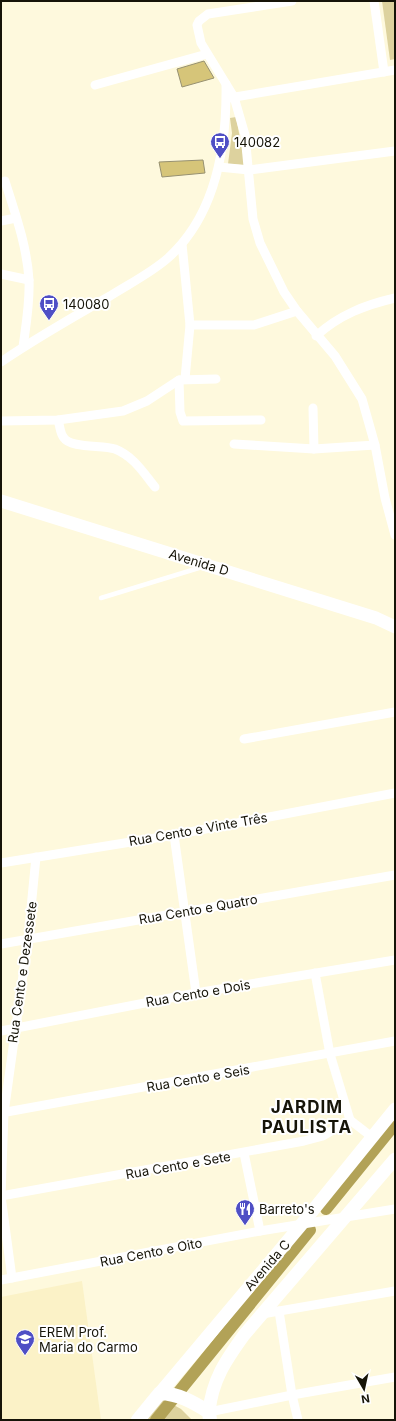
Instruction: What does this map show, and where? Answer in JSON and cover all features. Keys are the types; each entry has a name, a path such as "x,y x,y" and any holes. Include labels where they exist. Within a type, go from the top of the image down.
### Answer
{"main road":[{"name":"Avenida D","path":"1,501 376,618 395,627"},
{"name":"Avenida C","path":"138,1420 172,1394 301,1226 395,1108"},
{"path":"172,1394 210,1416 213,1387 226,1362 244,1335 395,1159"}],"street":[{"path":"292,1 208,14 202,18 197,25 201,43 226,84 245,135 253,219 260,243 284,292 316,336 335,356 362,399 374,445 386,504 395,535"},
{"path":"374,1 384,72"},
{"path":"95,85 207,54"},
{"path":"230,98 395,70"},
{"path":"1,362 23,347 137,279 168,258 182,244 205,205 214,186 220,167 230,98"},
{"path":"220,167 249,170 395,151"},
{"path":"5,181 16,218 27,264 29,280 28,311 23,347"},
{"path":"1,221 16,218"},
{"path":"182,244 190,325 182,380 180,412 183,421 261,420"},
{"path":"1,274 29,280"},
{"path":"316,336 330,323 345,315 395,298"},
{"path":"190,325 254,325 297,310"},
{"path":"1,421 58,420 124,411 146,401 182,380 216,379"},
{"path":"313,408 314,449"},
{"path":"58,420 64,438 68,443 102,446 122,452 139,466 155,487"},
{"path":"234,444 314,449 374,445"},
{"path":"244,739 395,712"},
{"name":"Rua Cento e Vinte Três","path":"1,863 174,835 395,793"},
{"path":"174,835 186,911 196,993"},
{"name":"Rua Cento e Dezessete","path":"12,1278 1,1196 3,1113 28,939 36,857"},
{"name":"Rua Cento e Quatro","path":"1,944 395,875"},
{"name":"Rua Cento e Dois","path":"1,1031 196,993 395,960"},
{"path":"315,973 330,1054 350,1120 372,1137"},
{"name":"Rua Cento e Seis","path":"3,1113 395,1041"},
{"name":"Rua Cento e Sete","path":"1,1196 244,1153 323,1136 350,1120"},
{"path":"244,1153 260,1231"},
{"name":"Rua Cento e Oito","path":"1,1280 260,1231 301,1226 395,1209"},
{"path":"262,1314 395,1291"},
{"path":"279,1311 292,1395 298,1420"},
{"path":"210,1416 292,1395 395,1377"}],"lane":[{"path":"102,598 207,565"}],"shaded area":[{"path":"382,1 395,1 395,59 390,60"},
{"path":"236,117 245,165 228,164 232,133 230,118"},
{"path":"82,1281 101,1420 1,1420 1,1297"},
{"path":"163,1399 181,1409 192,1420 146,1420"}],"building":[{"path":"204,61 214,78 182,87 177,69"},
{"path":"203,160 205,173 162,177 159,162"}],"waterway":[{"path":"326,1209 395,1124"},
{"path":"156,1420 310,1230"}],"place":[{"name":"140082","path":"220,159"},
{"name":"140080","path":"49,321"},
{"name":"Barreto's","path":"245,1226"},
{"name":"EREM Prof. Maria do Carmo","path":"25,1356"}],"district":[{"name":"JARDIM PAULISTA","path":"307,1117"}]}
